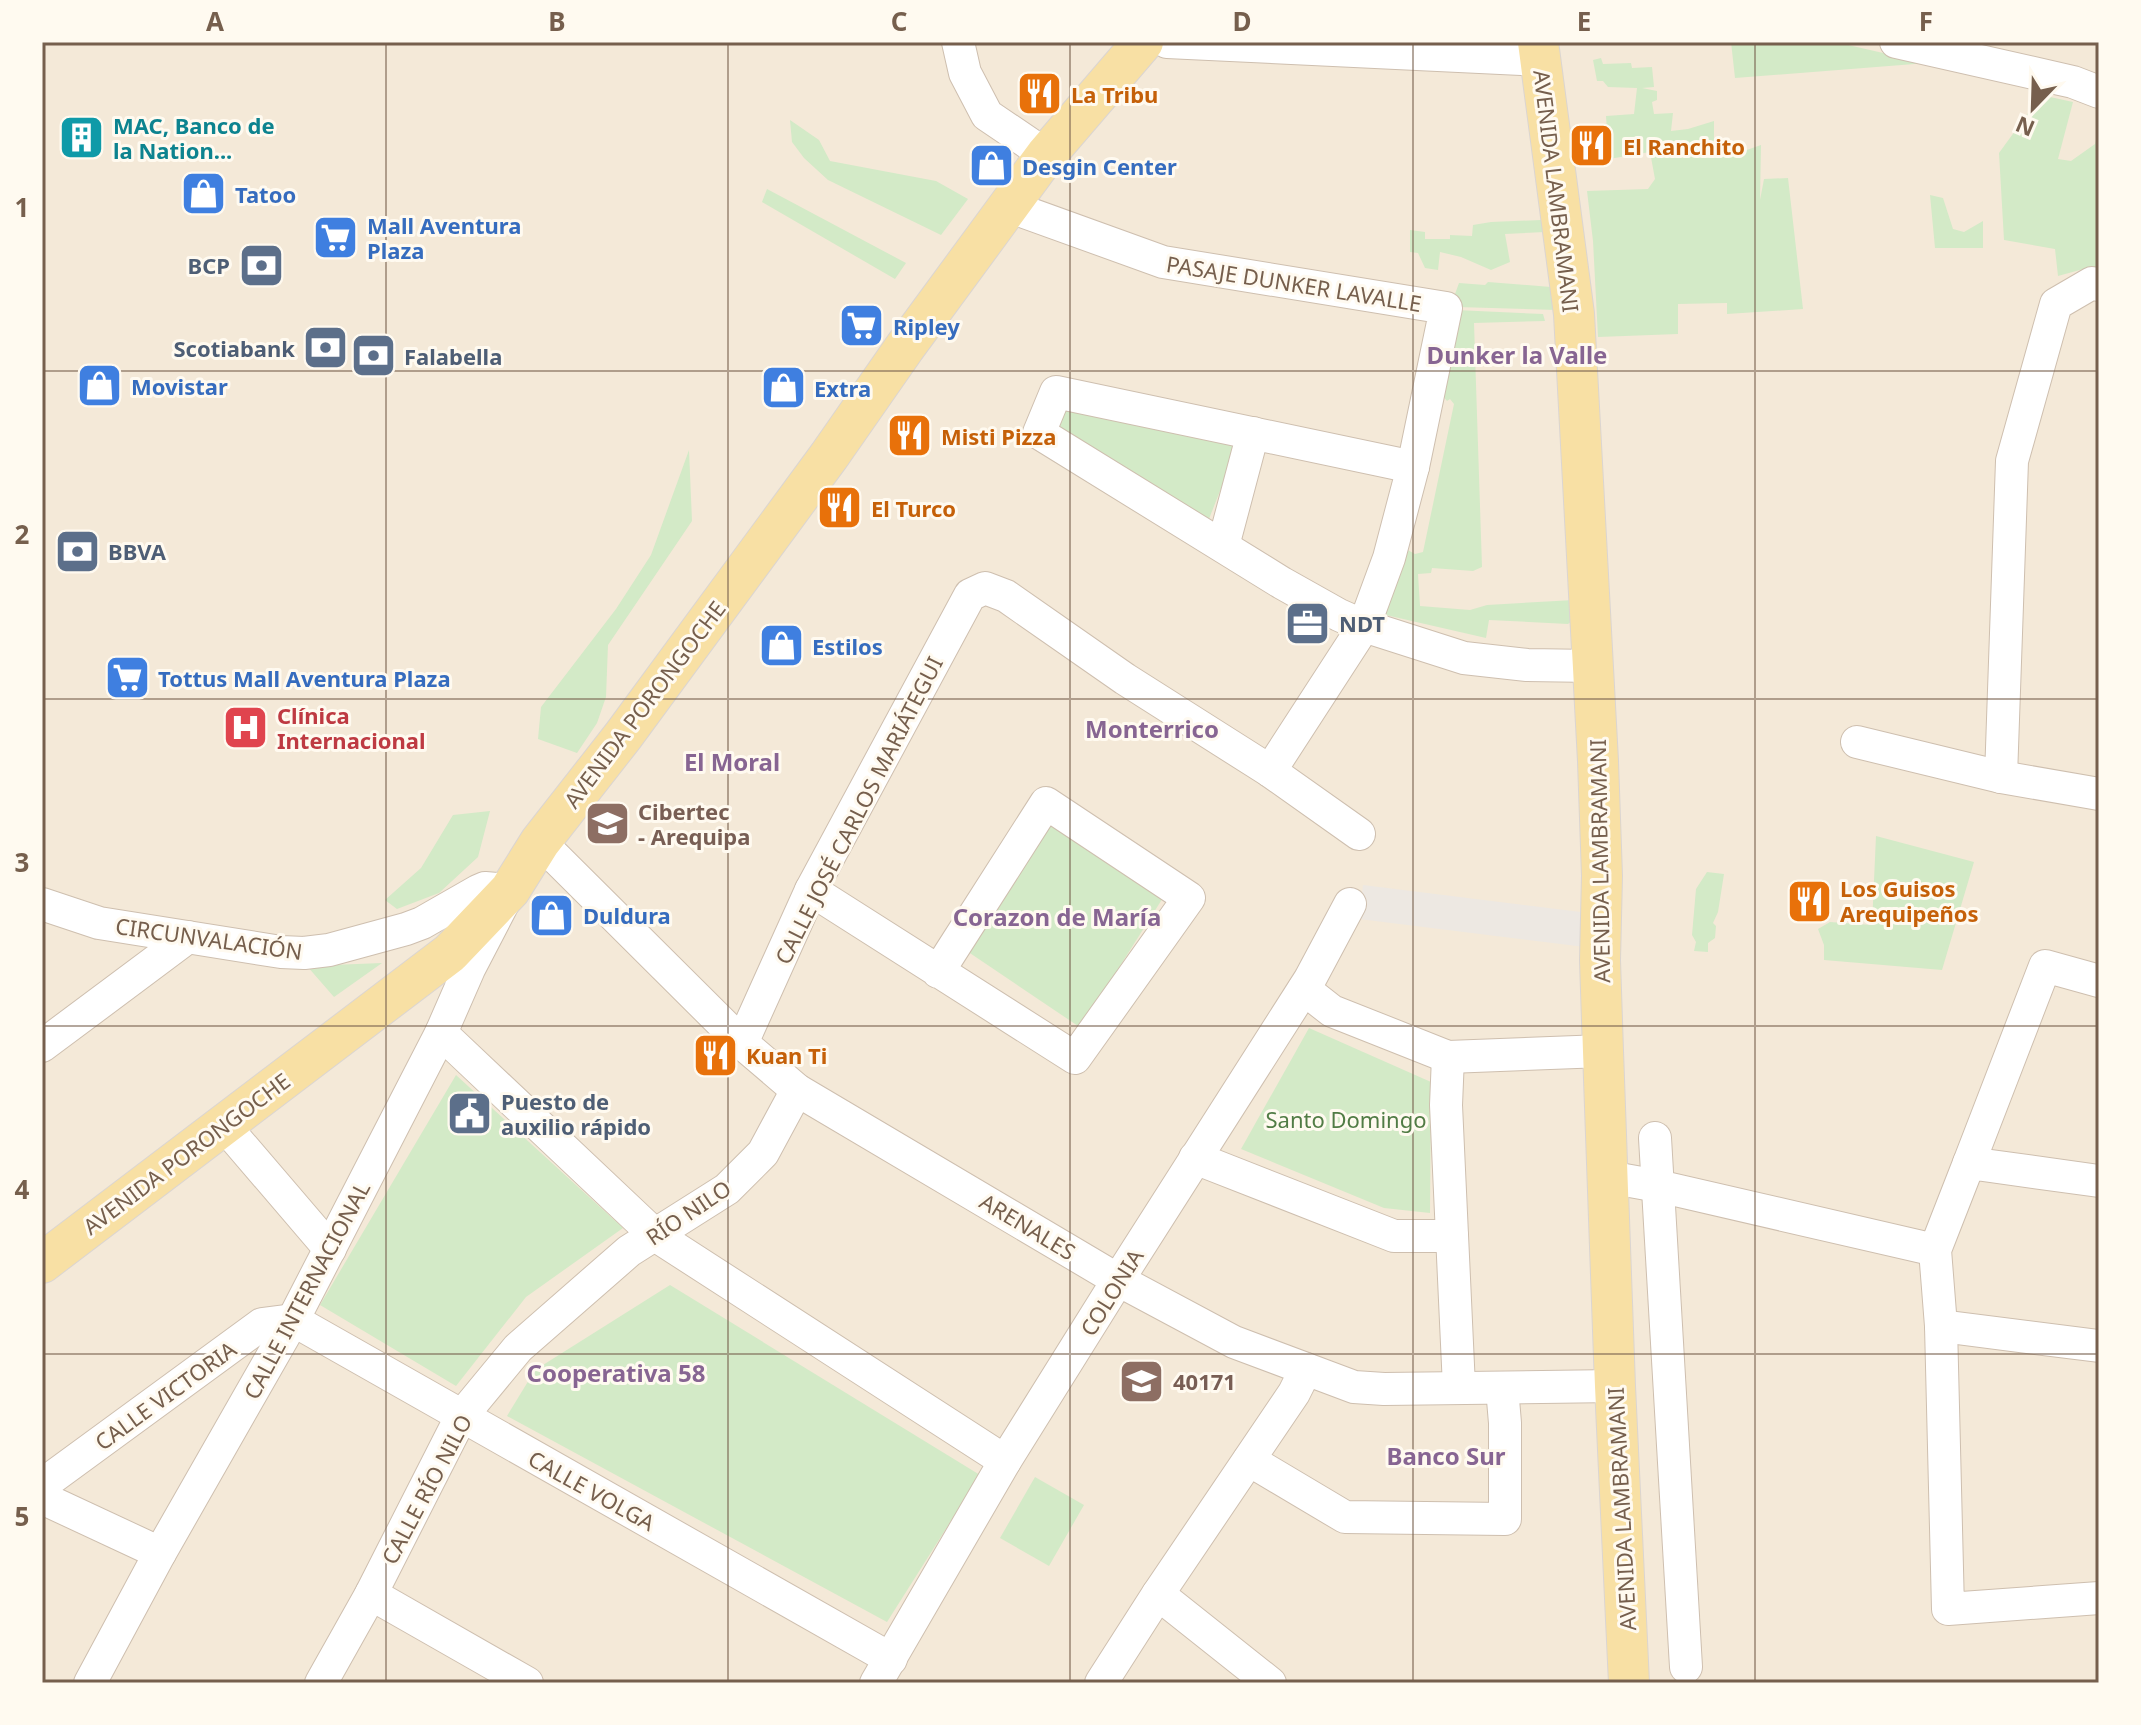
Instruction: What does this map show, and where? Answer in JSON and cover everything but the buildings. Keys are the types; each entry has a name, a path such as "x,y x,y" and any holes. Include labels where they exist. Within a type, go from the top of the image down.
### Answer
{"main road":[{"name":"AVENIDA PORONGOCHE","path":"42,1263 450,953 510,890 540,842 651,698 1046,155 1143,42"},
{"name":"AVENIDA LAMBRAMANI","path":"1539,51 1574,314 1602,876 1600,960 1603,1051 1629,1683"}],"street":[{"path":"958,42 965,73 987,115 1046,155"},
{"path":"1167,42 1539,51"},
{"path":"1896,42 2073,82 2099,92"},
{"name":"PASAJE DUNKER LAVALLE","path":"1008,206 1163,262 1446,308 1413,467"},
{"path":"2001,777 2012,461 2056,304 2092,283 2099,285"},
{"path":"1359,834 1270,771 1364,626 1389,558 1413,467 1056,392 1039,433 1339,615 1364,626 1464,658 1527,665 1593,666"},
{"path":"1223,546 1253,433"},
{"name":"CALLE JOSÉ CARLOS MARIÁTEGUI","path":"742,1043 811,890 970,595 985,588 1006,596 1125,679 1270,771"},
{"path":"1857,742 2001,777 2099,794"},
{"path":"811,890 938,972 1075,1058 1189,898 1046,803 938,972"},
{"name":"ARENALES","path":"540,842 742,1043 797,1090 1118,1280 1234,1342 1354,1387 1615,1386"},
{"name":"CIRCUNVALACIÓN","path":"42,904 99,923 304,953 329,950 422,923 485,888 510,890"},
{"name":"CALLE INTERNACIONAL","path":"90,1683 293,1320 441,1033 469,969 510,890"},
{"name":"COLONIA","path":"883,1671 1005,1461 1304,989 1350,904"},
{"path":"42,1046 188,937"},
{"path":"2099,981 2045,966 1935,1250 1941,1326 1948,1609 2099,1598"},
{"path":"1304,989 1332,1011 1448,1057 1603,1051"},
{"path":"441,1033 642,1243 1005,1461"},
{"path":"1448,1057 1446,1105 1459,1387"},
{"name":"RÍO NILO","path":"642,1243 727,1189 763,1153 797,1090"},
{"path":"223,1124 330,1249"},
{"path":"1655,1138 1686,1667"},
{"path":"1195,1158 1394,1236 1452,1236"},
{"path":"1969,1163 2099,1181"},
{"path":"1608,1177 1935,1250"},
{"name":"CALLE RÍO NILO","path":"321,1683 371,1594 461,1417 518,1348 642,1243"},
{"name":"CALLE VOLGA","path":"293,1320 461,1417 883,1671"},
{"name":"CALLE VICTORIA","path":"42,1485 262,1324 293,1320"},
{"path":"1941,1326 2099,1346"},
{"path":"1101,1683 1294,1393 1306,1369"},
{"path":"1249,1460 1345,1517 1505,1519 1502,1388"},
{"path":"42,1498 160,1553"},
{"path":"371,1594 527,1683"},
{"path":"1158,1594 1270,1683"}],"shaded area":[{"path":"42,42 2099,42 2099,1683 42,1683"},
{"path":"1363,885 1581,912 1585,947 1359,919"}],"green space":[{"path":"1731,42 1835,42 1927,63 1735,78"},
{"path":"1601,58 1603,64 1631,63 1632,68 1652,67 1654,87 1642,88 1657,91 1657,100 1652,102 1654,114 1673,113 1671,131 1714,121 1714,145 1741,152 1761,145 1760,200 1764,179 1788,178 1803,309 1727,314 1727,303 1678,304 1678,334 1598,337 1587,191 1648,189 1655,179 1650,152 1609,159 1606,116 1634,114 1637,88 1608,87 1603,81 1597,81 1593,60"},
{"path":"2041,95 2073,102 2058,159 2071,161 2095,144 2099,128 2099,271 2087,268 2058,276 2055,249 2004,240 1999,153"},
{"path":"790,120 819,140 830,161 936,181 968,199 941,235 828,180 792,142"},
{"path":"767,189 906,263 895,279 762,202"},
{"path":"1930,195 1943,198 1953,229 1964,232 1983,221 1983,248 1935,248"},
{"path":"1541,220 1545,232 1505,234 1510,262 1491,270 1440,252 1438,270 1425,268 1418,253 1410,252 1410,230 1425,232 1425,239 1450,239 1450,235 1472,236 1473,225"},
{"path":"1488,282 1551,287 1557,310 1457,307 1455,294 1459,283 1485,285"},
{"path":"1456,310 1543,314 1545,321 1474,323 1482,567 1473,571 1432,568 1431,573 1418,574 1420,606 1470,610 1487,605 1574,600 1578,616 1568,624 1489,620 1486,638 1377,613 1406,549 1415,554 1423,552 1454,404 1442,395"},
{"path":"1064,397 1242,435 1207,524 1054,437"},
{"path":"689,450 692,521 608,645 606,697 597,723 577,753 538,739 541,707 616,609 651,555"},
{"path":"490,811 478,857 439,893 397,909 385,900 421,868 453,815"},
{"path":"1030,814 1166,893 1081,1028 949,939"},
{"path":"1876,836 1974,862 1942,970 1824,960 1824,945 1818,929 1830,922 1872,925"},
{"path":"1707,872 1724,874 1718,912 1713,923 1716,926 1715,938 1708,943 1708,952 1694,951 1696,942 1692,935 1696,889"},
{"path":"382,963 334,997 307,966"},
{"name":"Santo Domingo","path":"1309,1028 1431,1082 1430,1213 1384,1208 1241,1149"},
{"path":"456,1075 623,1228 526,1297 456,1386 320,1305"},
{"path":"670,1285 980,1475 887,1622 507,1416 535,1370"},
{"path":"1035,1477 1084,1505 1049,1566 1000,1538"}],"place":[{"name":"La Tribu","path":"1040,94"},
{"name":"MAC, Banco de la Nation...","path":"82,138"},
{"name":"El Ranchito","path":"1592,146"},
{"name":"Desgin Center","path":"991,166"},
{"name":"Tatoo","path":"204,194"},
{"name":"Mall Aventura Plaza","path":"336,238"},
{"name":"BCP","path":"261,265"},
{"name":"Ripley","path":"862,326"},
{"name":"Scotiabank","path":"326,348"},
{"name":"Falabella","path":"373,356"},
{"name":"Movistar","path":"100,386"},
{"name":"Extra","path":"783,388"},
{"name":"Misti Pizza","path":"910,436"},
{"name":"El Turco","path":"840,508"},
{"name":"BBVA","path":"77,551"},
{"name":"NDT","path":"1308,623"},
{"name":"Estilos","path":"781,646"},
{"name":"Tottus Mall Aventura Plaza","path":"127,678"},
{"name":"Clínica Internacional","path":"246,728"},
{"name":"Cibertec - Arequipa","path":"607,824"},
{"name":"Los Guisos Arequipeños","path":"1809,901"},
{"name":"Duldura","path":"552,915"},
{"name":"Kuan Ti","path":"715,1055"},
{"name":"Puesto de auxilio rápido","path":"470,1114"},
{"name":"40171","path":"1142,1381"}],"district":[{"name":"Dunker la Valle","path":"1517,354"},
{"name":"Monterrico","path":"1152,728"},
{"name":"El Moral","path":"732,761"},
{"name":"Corazon de María","path":"1057,916"},
{"name":"Cooperativa 58","path":"616,1372"},
{"name":"Banco Sur","path":"1446,1455"}]}
